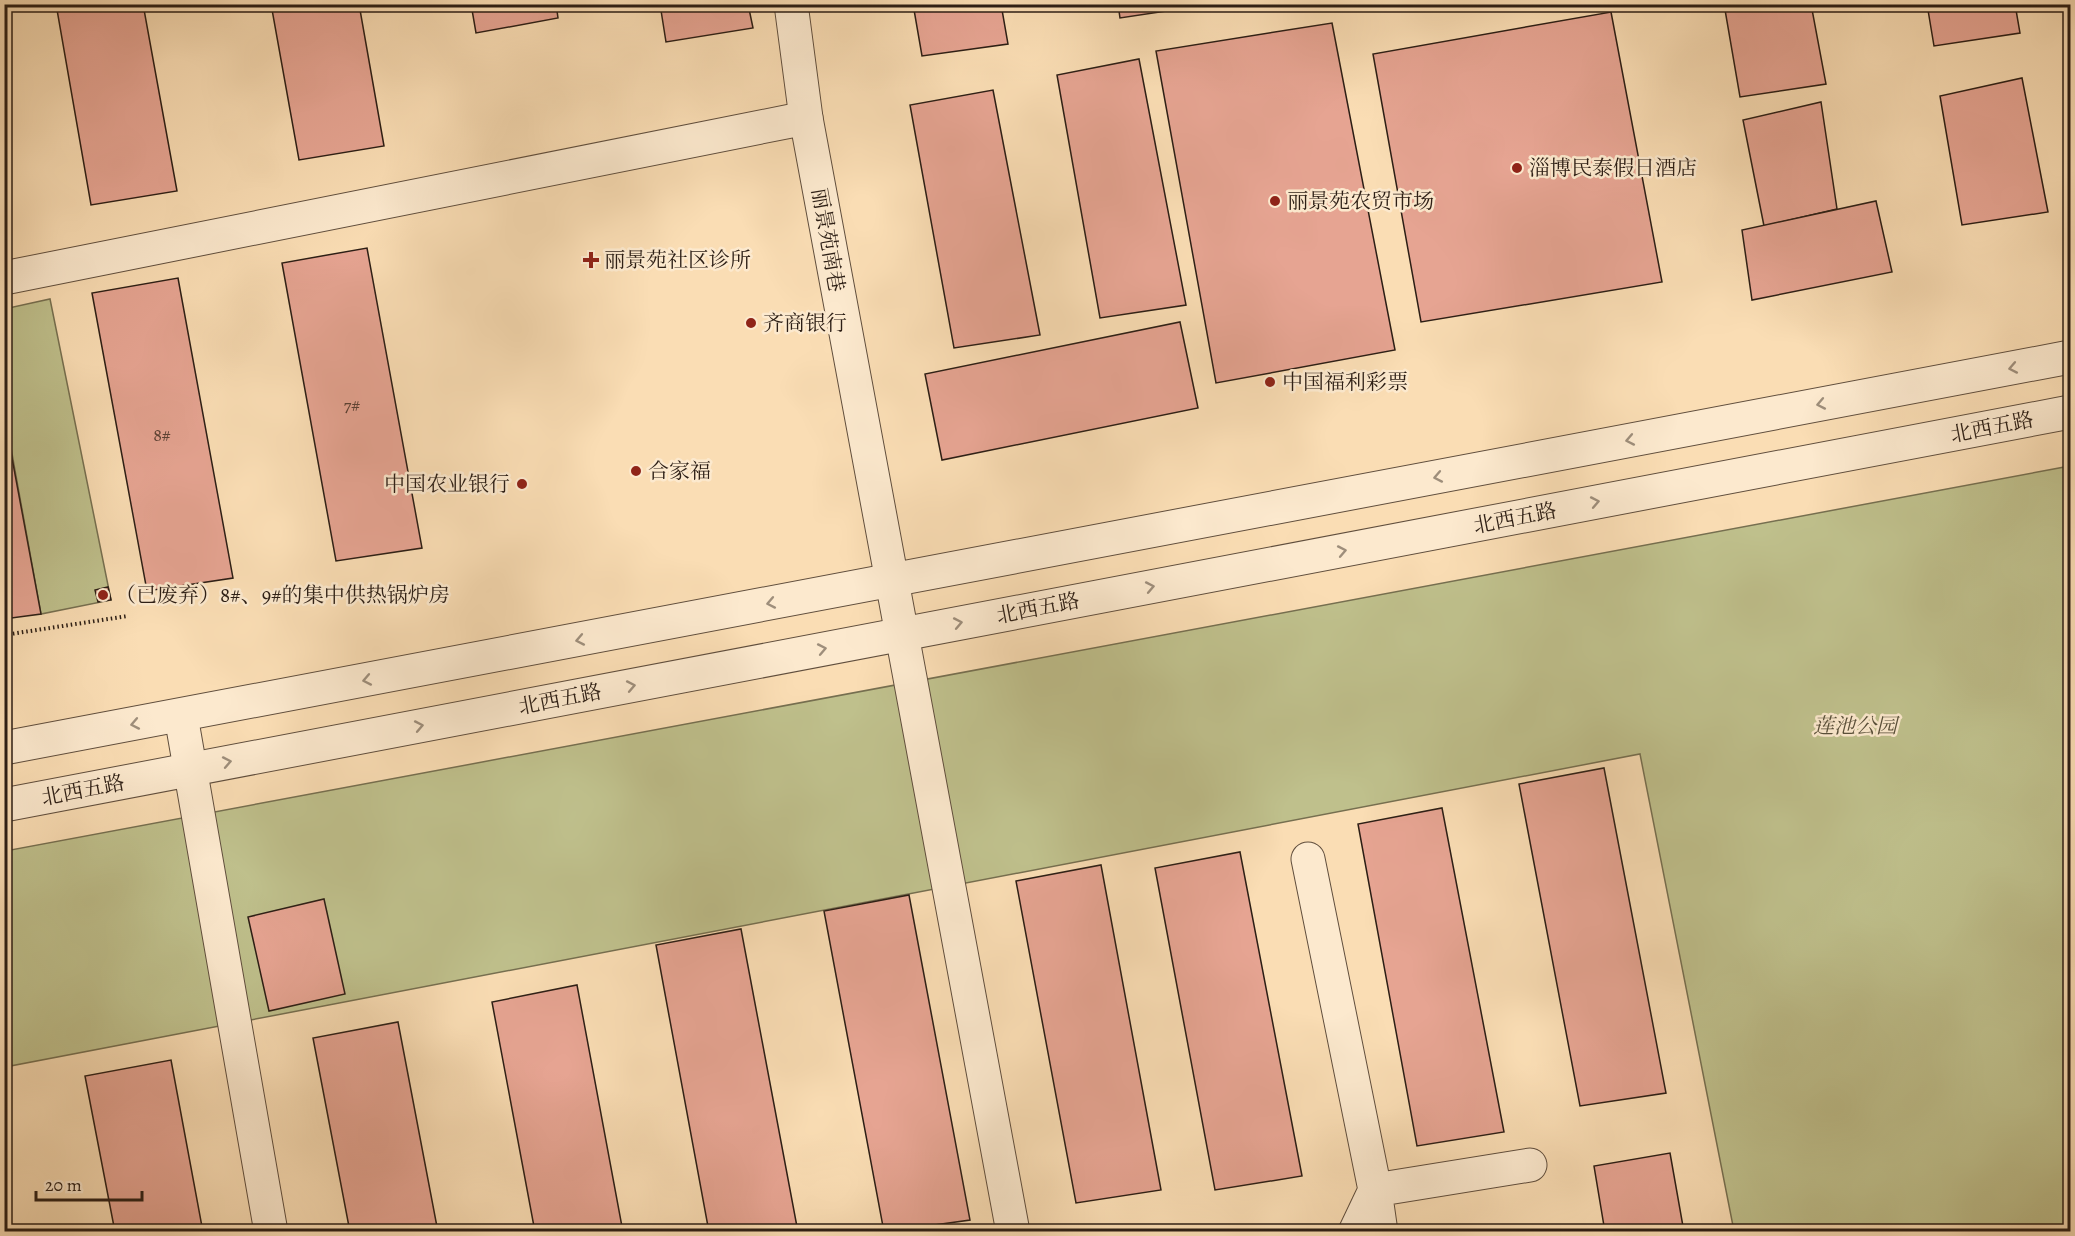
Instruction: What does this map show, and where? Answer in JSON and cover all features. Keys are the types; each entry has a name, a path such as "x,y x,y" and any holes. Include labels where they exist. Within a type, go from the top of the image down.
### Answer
{"street":[{"name":"丽景苑南巷","path":"791,4 806,118 1013,1232"},
{"path":"4,278 806,118"},
{"path":"4,748 2070,357"},
{"name":"北西五路","path":"4,805 2070,412"},
{"path":"181,716 271,1232"},
{"path":"1308,859 1375,1190 1381,1232"},
{"path":"1375,1190 1530,1165"},
{"path":"1355,1232 1375,1190"}],"path":[{"path":"4,635 128,616"}],"green space":[{"path":"50,299 111,600 41,614 5,415 4,309"},
{"name":"莲池公园","path":"2070,466 2070,1231 1734,1231 1640,754 5,1067 5,851"}],"building":[{"path":"56,4 143,4 177,191 91,205"},
{"path":"271,4 359,4 384,146 299,160"},
{"path":"471,4 556,4 558,18 476,33"},
{"path":"660,4 748,4 753,28 666,42"},
{"path":"913,4 1001,4 1008,44 922,56"},
{"path":"1118,4 1206,4 1206,5 1120,18"},
{"path":"1724,4 1811,4 1826,84 1740,97"},
{"path":"1927,4 2015,4 2020,33 1934,46"},
{"name":"淄博民泰假日酒店","path":"1611,12 1662,282 1421,322 1373,54"},
{"name":"丽景苑农贸市场","path":"1332,23 1395,350 1216,383 1156,51"},
{"path":"1139,59 1186,305 1100,318 1057,75"},
{"path":"2022,78 2048,212 1962,225 1940,96"},
{"path":"993,90 1040,335 954,348 910,105"},
{"path":"1821,102 1837,209 1764,226 1743,120"},
{"path":"1876,201 1892,272 1752,300 1742,230"},
{"path":"367,248 422,548 336,561 282,263"},
{"path":"178,278 233,578 147,591 92,293"},
{"path":"1180,322 1198,408 942,460 925,374"},
{"path":"4,415 41,614 4,619"},
{"name":"（已废弃）8#、9#的集中供热锅炉房","path":"108,587 111,600 98,602 95,590"},
{"path":"1604,768 1666,1093 1580,1106 1519,784"},
{"path":"1442,808 1504,1132 1417,1146 1358,824"},
{"path":"1240,852 1302,1176 1215,1190 1155,868"},
{"path":"1101,865 1161,1190 1076,1203 1016,881"},
{"path":"909,895 970,1220 884,1232 824,911"},
{"path":"324,899 345,994 269,1011 248,917"},
{"path":"741,929 798,1232 709,1232 656,945"},
{"path":"577,985 623,1232 535,1232 492,1002"},
{"path":"398,1022 438,1232 350,1232 313,1038"},
{"path":"171,1060 203,1232 115,1232 85,1076"},
{"path":"1670,1153 1684,1232 1605,1232 1594,1166"},
{"path":"4,1193 12,1232 4,1232"}],"place":[{"name":"淄博民泰假日酒店","path":"1517,168"},
{"name":"丽景苑农贸市场","path":"1275,201"},
{"name":"丽景苑社区诊所","path":"591,260"},
{"name":"齐商银行","path":"751,323"},
{"name":"中国福利彩票","path":"1270,382"},
{"name":"合家福","path":"636,471"},
{"name":"中国农业银行","path":"522,484"},
{"name":"（已废弃）8#、9#的集中供热锅炉房","path":"103,595"}]}
